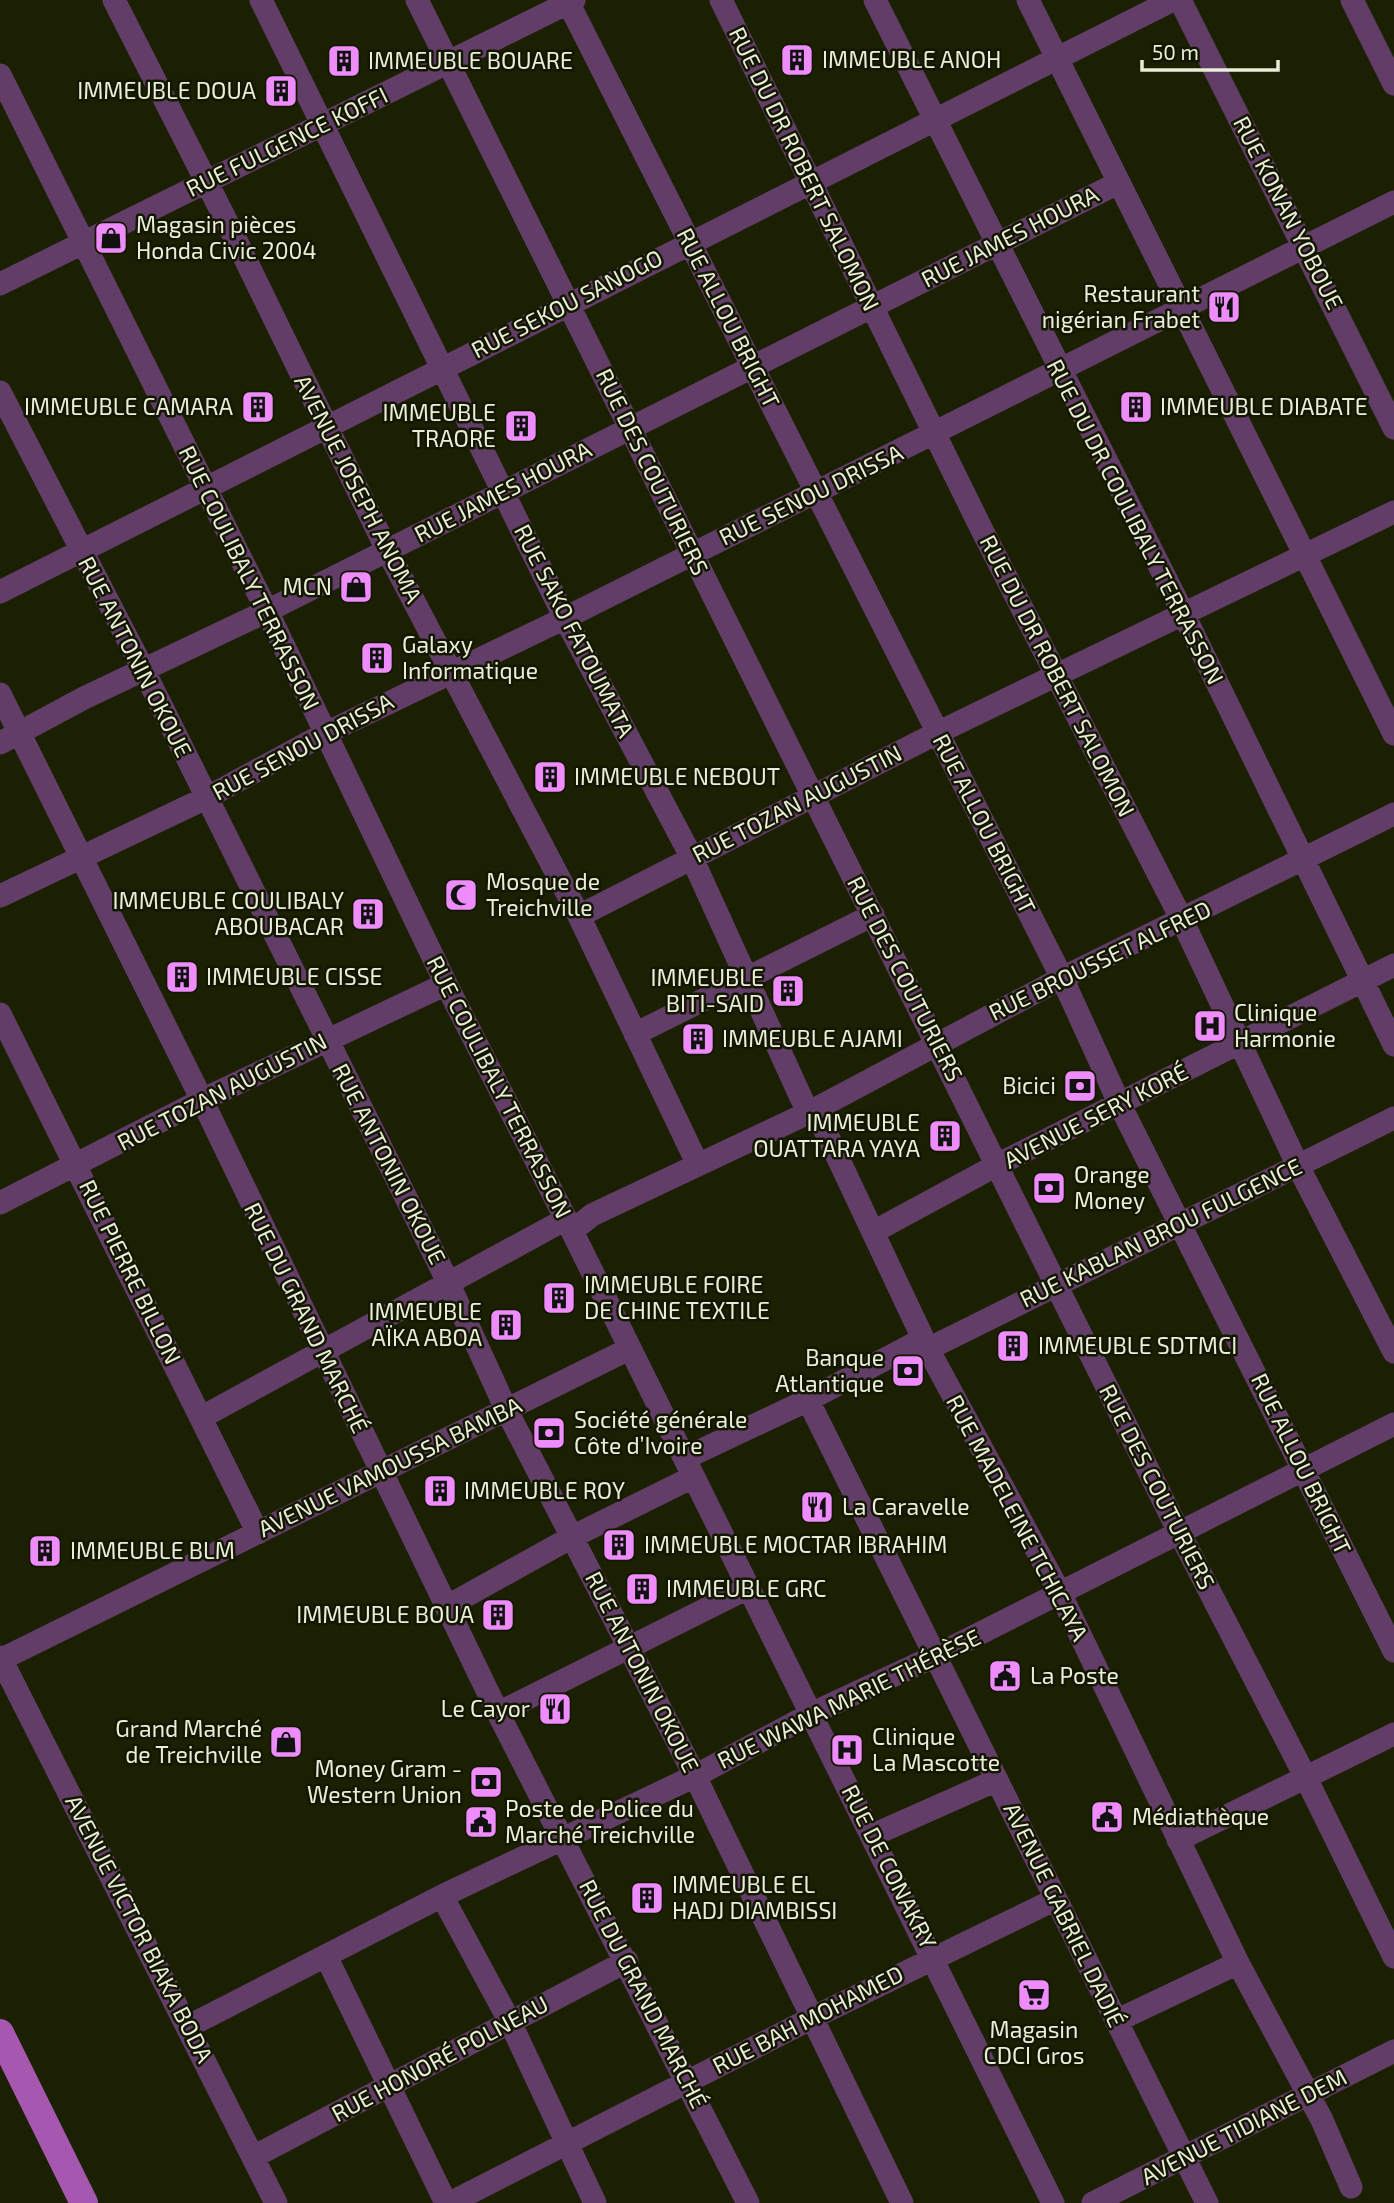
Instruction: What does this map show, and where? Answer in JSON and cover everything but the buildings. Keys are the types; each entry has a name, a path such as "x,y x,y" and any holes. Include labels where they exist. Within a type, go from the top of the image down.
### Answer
{"main road":[{"path":"0,2033 84,2203"}],"street":[{"name":"AVENUE JOSEPH ANOMA","path":"114,0 206,180 387,550 579,916 698,1165"},
{"name":"RUE SAKO FATOUMATA","path":"261,0 565,618 691,856 745,981 808,1113 821,1122 874,1231"},
{"name":"RUE DES COUTURIERS","path":"417,0 1180,1534 1306,1778 1394,1957"},
{"name":"RUE DU DR ROBERT SALOMON","path":"721,0 935,433 1182,920 1298,1166 1394,1352"},
{"name":"RUE DU DR COULIBALY TERRASSON","path":"874,0 1058,371 1184,615 1394,1045"},
{"path":"1028,0 1394,734"},
{"name":"RUE SEKOU SANOGO","path":"0,592 326,425 1173,0"},
{"name":"RUE KONAN YOBOUE","path":"1180,0 1306,247 1394,428"},
{"path":"1352,0 1386,46 1394,84"},
{"name":"RUE FULGENCE KOFFI","path":"0,284 570,1"},
{"name":"RUE ALLOU BRIGHT","path":"570,1 752,368 1062,978 1120,1105 1182,1223 1394,1651"},
{"name":"RUE COULIBALY TERRASSON","path":"0,75 267,611 446,984 629,1349"},
{"name":"RUE JAMES HOURA","path":"10,737 267,611 1118,183"},
{"name":"RUE SENOU DRISSA","path":"0,896 206,798 326,733 452,670 565,618 1394,202"},
{"name":"RUE ANTONIN OKOUE","path":"0,392 144,669 448,1282 506,1409 695,1776 902,2203"},
{"name":"RUE TOZAN AUGUSTIN","path":"579,916 691,856 937,733 1394,512"},
{"name":"RUE DU GRAND MARCHÉ","path":"0,694 10,737 80,857 202,1100 498,1713 564,1837 748,2203"},
{"name":"RUE BROUSSET ALFRED","path":"202,1417 324,1353 448,1282 808,1113 937,1042 1062,978 1394,814"},
{"path":"635,1034 873,915"},
{"name":"AVENUE SERY KORÉ","path":"874,1231 997,1165 1394,965"},
{"name":"RUE TOZAN AUGUSTIN","path":"0,1203 202,1100 446,984"},
{"name":"RUE PIERRE BILLON","path":"0,1014 78,1165 258,1532"},
{"name":"RUE KABLAN BROU FULGENCE","path":"446,1607 808,1400 1056,1284 1394,1118"},
{"name":"RUE MADELEINE TCHICAYA","path":"874,1231 925,1344 1060,1593 1238,1963 1322,2120 1351,2187"},
{"name":"AVENUE VAMOUSSA BAMBA","path":"0,1659 629,1349"},
{"name":"RUE DE CONAKRY","path":"629,1349 934,1957 1053,2203"},
{"name":"AVENUE GABRIEL DADIÉ","path":"808,1400 1207,2203"},
{"name":"RUE WAWA MARIE THÉRÈSE","path":"189,2026 442,1896 695,1776 811,1714 935,1656 1394,1424"},
{"path":"498,1713 631,1649 748,1588"},
{"name":"AVENUE VICTOR BIAKA BODA","path":"0,1659 189,2026 276,2203"},
{"path":"1178,1840 1394,1734"},
{"path":"873,1835 997,1780"},
{"path":"442,1896 511,2024 596,2203"},
{"name":"RUE BAH MOHAMED","path":"448,2203 687,2080 1056,1899"},
{"path":"326,1956 448,2203"},
{"name":"RUE HONORÉ POLNEAU","path":"253,2157 627,1961"},
{"path":"1116,2021 1238,1963"},
{"name":"AVENUE TIDIANE DEM","path":"1093,2203 1394,2051"}],"place":[{"name":"IMMEUBLE ANOH","path":"797,60"},
{"name":"IMMEUBLE BOUARE","path":"344,61"},
{"name":"IMMEUBLE DOUA","path":"281,91"},
{"name":"Magasin pièces Honda Civic 2004","path":"111,238"},
{"name":"Restaurant nigérian Frabet","path":"1224,307"},
{"name":"IMMEUBLE CAMARA","path":"258,407"},
{"name":"IMMEUBLE DIABATE","path":"1136,407"},
{"name":"IMMEUBLE TRAORE","path":"521,426"},
{"name":"MCN","path":"356,587"},
{"name":"Galaxy Informatique","path":"377,658"},
{"name":"IMMEUBLE NEBOUT","path":"550,777"},
{"name":"Mosque de Treichville","path":"461,895"},
{"name":"IMMEUBLE COULIBALY ABOUBACAR","path":"368,914"},
{"name":"IMMEUBLE CISSE","path":"182,977"},
{"name":"IMMEUBLE BITI-SAID","path":"788,991"},
{"name":"Clinique Harmonie","path":"1210,1026"},
{"name":"IMMEUBLE AJAMI","path":"698,1039"},
{"name":"Bicici","path":"1080,1086"},
{"name":"IMMEUBLE OUATTARA YAYA","path":"945,1136"},
{"name":"Orange Money","path":"1049,1188"},
{"name":"IMMEUBLE FOIRE DE CHINE TEXTILE","path":"559,1298"},
{"name":"IMMEUBLE AÏKA ABOA","path":"506,1325"},
{"name":"IMMEUBLE SDTMCI","path":"1013,1346"},
{"name":"Banque Atlantique","path":"908,1371"},
{"name":"Société générale Côte d’Ivoire","path":"549,1433"},
{"name":"IMMEUBLE ROY","path":"440,1491"},
{"name":"La Caravelle","path":"817,1507"},
{"name":"IMMEUBLE MOCTAR IBRAHIM","path":"619,1545"},
{"name":"IMMEUBLE BLM","path":"45,1551"},
{"name":"IMMEUBLE GRC","path":"642,1589"},
{"name":"IMMEUBLE BOUA","path":"498,1615"},
{"name":"La Poste","path":"1005,1676"},
{"name":"Le Cayor","path":"555,1709"},
{"name":"Grand Marché de Treichville","path":"286,1742"},
{"name":"Clinique La Mascotte","path":"847,1750"},
{"name":"Money Gram - Western Union","path":"486,1782"},
{"name":"Médiathèque","path":"1107,1817"},
{"name":"Poste de Police du Marché Treichville","path":"481,1822"},
{"name":"IMMEUBLE EL HADJ DIAMBISSI","path":"647,1898"},
{"name":"Magasin CDCI Gros","path":"1034,1995"}]}
